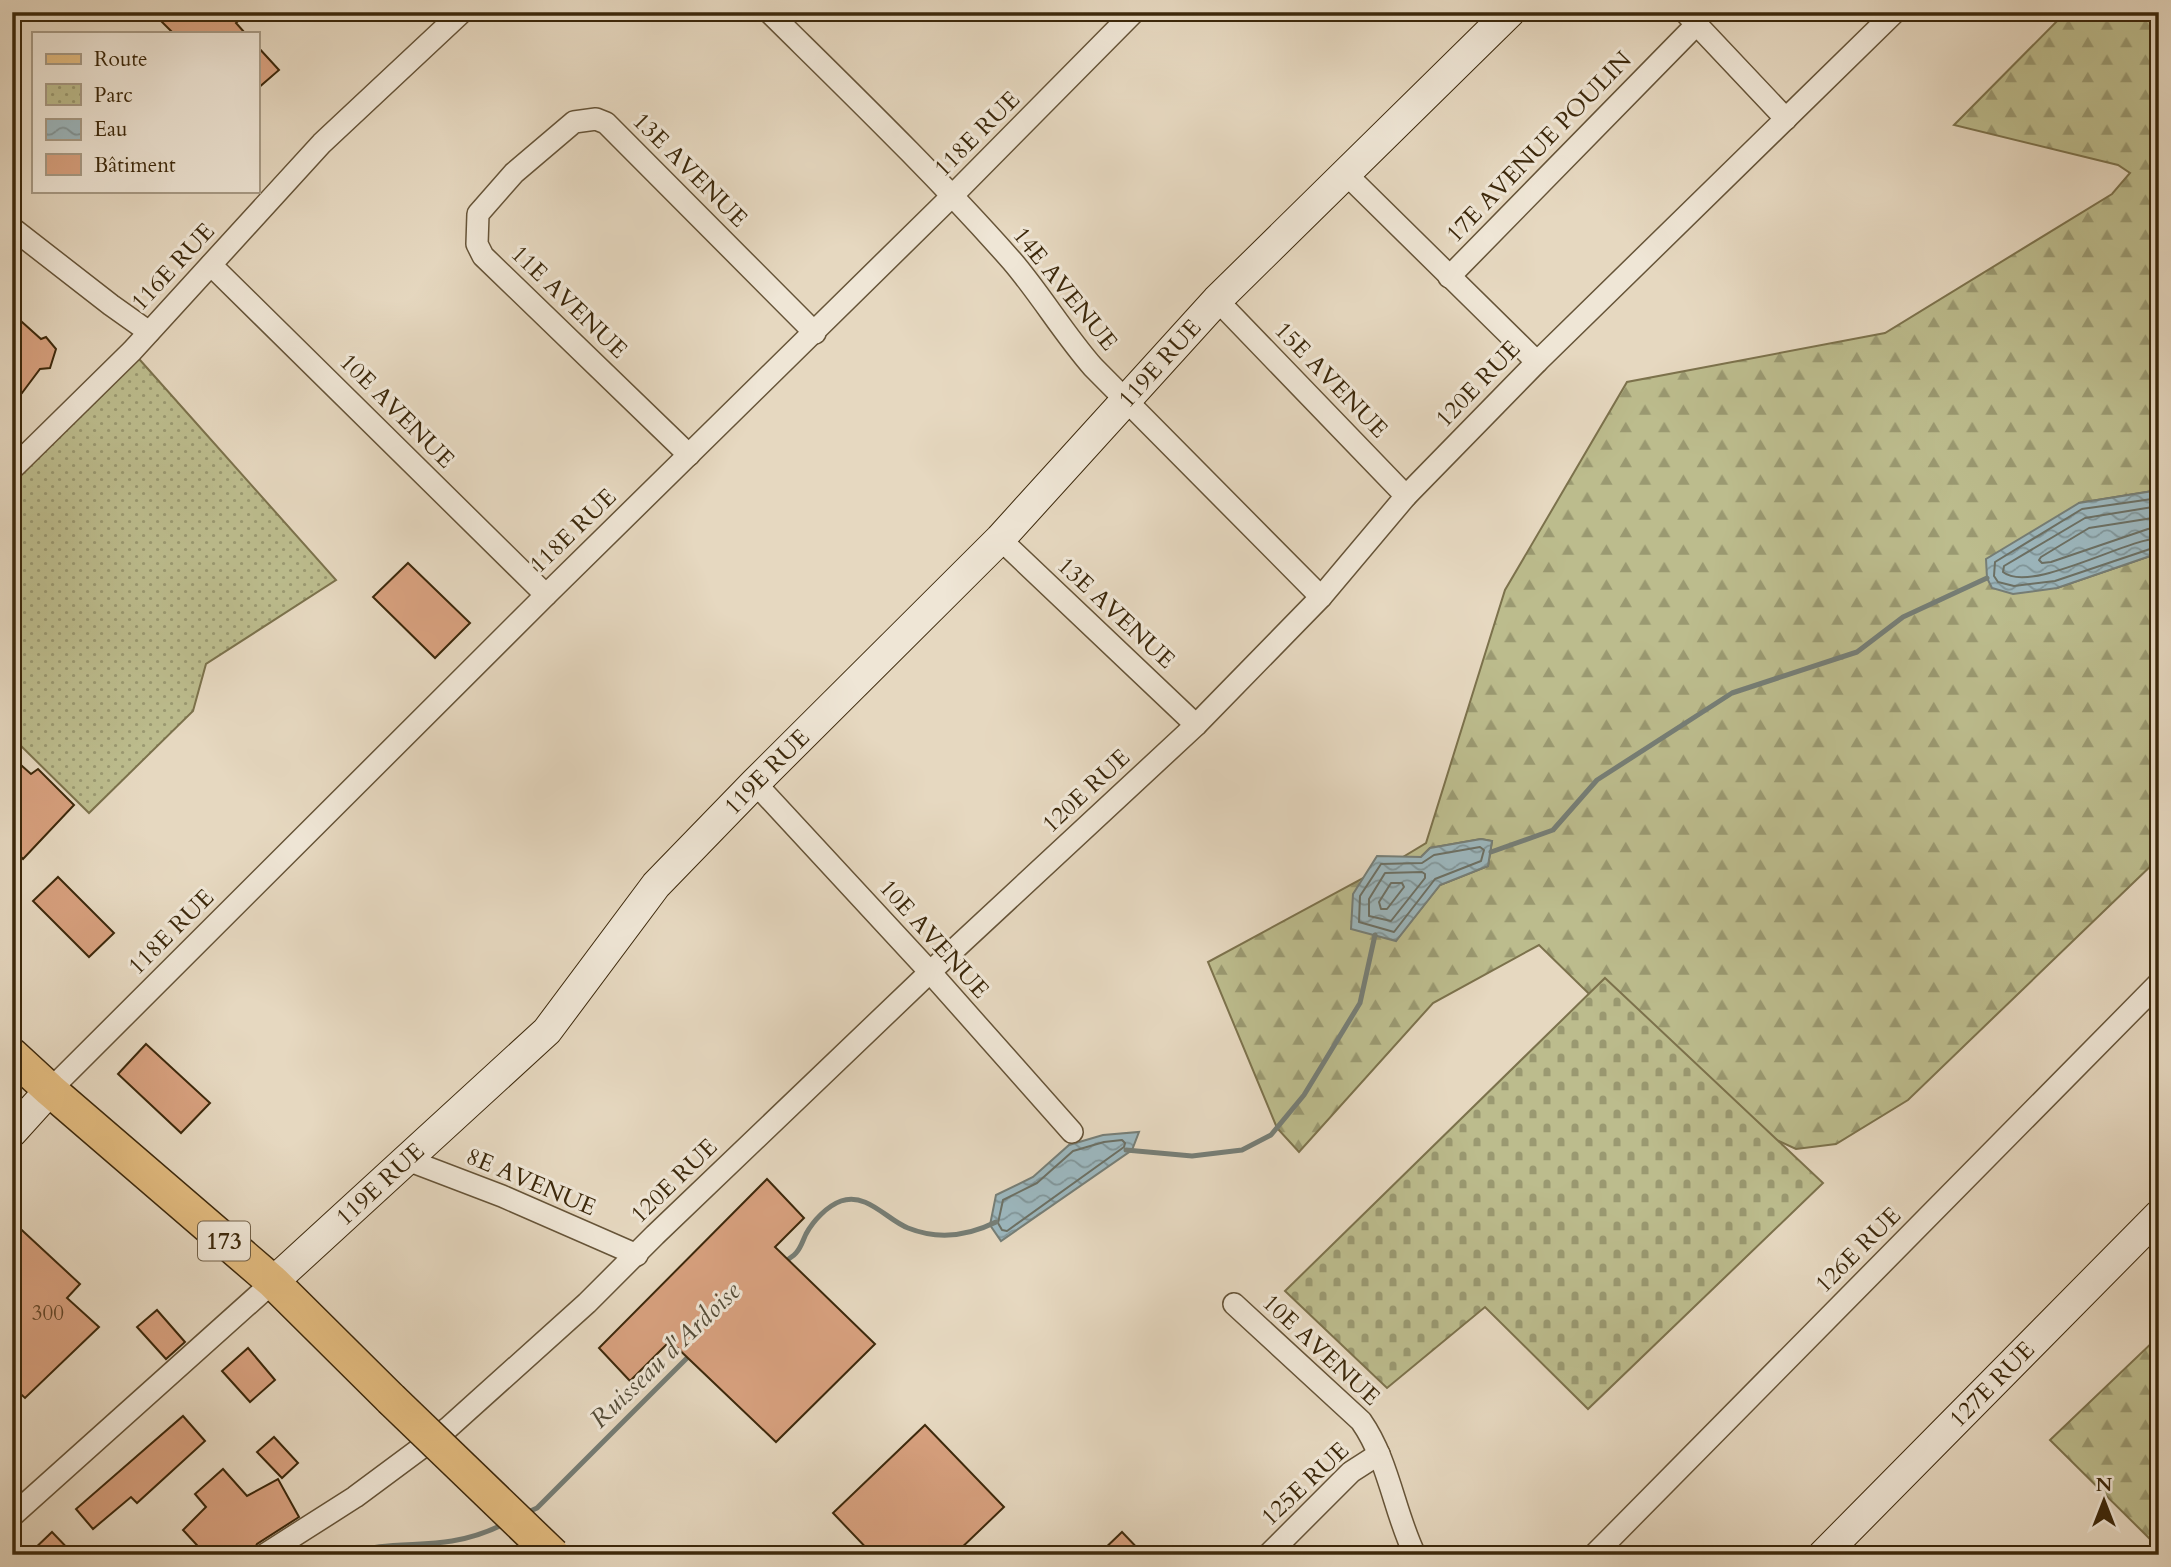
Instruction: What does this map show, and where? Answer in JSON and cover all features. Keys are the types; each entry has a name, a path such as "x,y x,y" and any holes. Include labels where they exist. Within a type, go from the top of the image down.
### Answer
{"main road":[{"name":"173","path":"12,1055 273,1282 553,1555"}],"street":[{"name":"116E RUE","path":"12,469 149,332 322,143 462,12"},
{"name":"14E AVENUE","path":"769,12 953,195 1015,265 1074,345 1321,597"},
{"name":"118E RUE","path":"50,1090 545,594 815,333 1133,12"},
{"name":"119E RUE","path":"12,1516 547,1031 656,886 755,783 1000,540 1217,300 1510,12"},
{"name":"120E RUE","path":"264,1555 355,1497 448,1428 587,1303 930,972 1196,725 1321,597 1406,496 1537,362 1895,12"},
{"path":"1691,18 1786,119"},
{"name":"17E AVENUE POULIN","path":"1449,276 1691,18"},
{"name":"13E AVENUE","path":"514,173 574,122 596,119 606,123 815,333"},
{"name":"11E AVENUE","path":"514,173 478,214 477,244 483,256 689,455"},
{"path":"1346,174 1537,362"},
{"path":"12,228 149,332"},
{"name":"10E AVENUE","path":"211,265 545,594"},
{"name":"15E AVENUE","path":"1217,300 1406,496"},
{"name":"13E AVENUE","path":"1000,540 1196,725"},
{"name":"10E AVENUE","path":"755,783 930,972 1072,1132"},
{"name":"126E RUE","path":"1594,1555 2159,983"},
{"path":"12,1132 50,1090"},
{"name":"8E AVENUE","path":"405,1159 502,1196 637,1255"},
{"name":"127E RUE","path":"1823,1555 2159,1216"},
{"name":"10E AVENUE","path":"1234,1304 1361,1422 1372,1436 1404,1532 1415,1555"},
{"name":"125E RUE","path":"1268,1555 1351,1472 1379,1454"}],"green space":[{"path":"2066,12 2159,12 2159,490 2079,503 2057,588 2159,553 2159,858 1908,1100 1836,1144 1796,1149 1704,1106 1539,945 1433,1003 1299,1152 1277,1128 1208,962 1363,878 1396,940 1440,885 1488,866 1492,841 1481,839 1430,848 1421,857 1403,857 1426,843 1505,590 1627,382 1885,333 2112,194 2130,173 2118,165 1954,125"},
{"path":"132,351 336,580 206,664 193,711 89,813 12,737 12,469"},
{"path":"1605,978 1823,1183 1588,1409 1485,1307 1387,1388 1285,1291"},
{"path":"2159,1336 2159,1548 2050,1440"}],"water":[{"path":"2159,490 2159,553 2057,588 2013,594 1992,588 1987,578 1986,559 2079,503"},
{"path":"1481,839 1492,841 1488,866 1440,885 1396,941 1351,929 1353,894 1377,856 1421,857 1430,848"},
{"path":"1139,1132 1132,1150 1001,1241 990,1225 996,1195 1033,1177 1069,1145 1103,1135"}],"building":[{"path":"152,12 247,12 236,23 244,32 172,32"},
{"path":"259,48 279,70 259,87"},
{"path":"22,322 41,339 46,337 56,349 50,368 40,369 22,393 12,386 12,334"},
{"path":"408,563 470,623 435,658 373,597"},
{"path":"12,757 31,774 38,769 74,805 23,859 12,848"},
{"path":"58,877 114,933 89,957 33,901"},
{"path":"146,1044 210,1103 181,1133 118,1074"},
{"path":"767,1179 804,1218 775,1247 875,1344 776,1442 670,1341 630,1381 599,1348"},
{"path":"12,1221 80,1284 67,1298 99,1327 25,1398 12,1386"},
{"path":"157,1310 185,1342 166,1359 137,1327"},
{"path":"248,1348 275,1380 250,1402 222,1371"},
{"path":"183,1416 205,1441 137,1503 131,1497 93,1529 76,1509"},
{"path":"925,1425 1004,1507 954,1555 873,1555 833,1513"},
{"path":"274,1437 298,1463 282,1478 257,1452"},
{"path":"223,1469 247,1496 278,1479 299,1517 257,1544 251,1555 206,1555 183,1530 206,1507 195,1494"},
{"path":"52,1532 74,1555 28,1555"},
{"path":"1122,1532 1144,1555 1098,1555"}],"waterway":[{"name":"Ruisseau d'Ardoise","path":"1491,852 1553,830 1597,780 1732,693 1857,652 1903,617 1987,578"},
{"path":"1126,1150 1192,1156 1242,1150 1271,1135 1304,1095 1360,1003 1375,935"},
{"name":"Ruisseau d'Ardoise","path":"784,1263 798,1251 816,1219 831,1206 850,1199 868,1203 900,1224 930,1234 953,1235 975,1231 996,1222"},
{"name":"Ruisseau d'Ardoise","path":"526,1513 537,1508 692,1353"},
{"name":"Ruisseau d'Ardoise","path":"348,1555 386,1546 459,1540 504,1524"}]}
